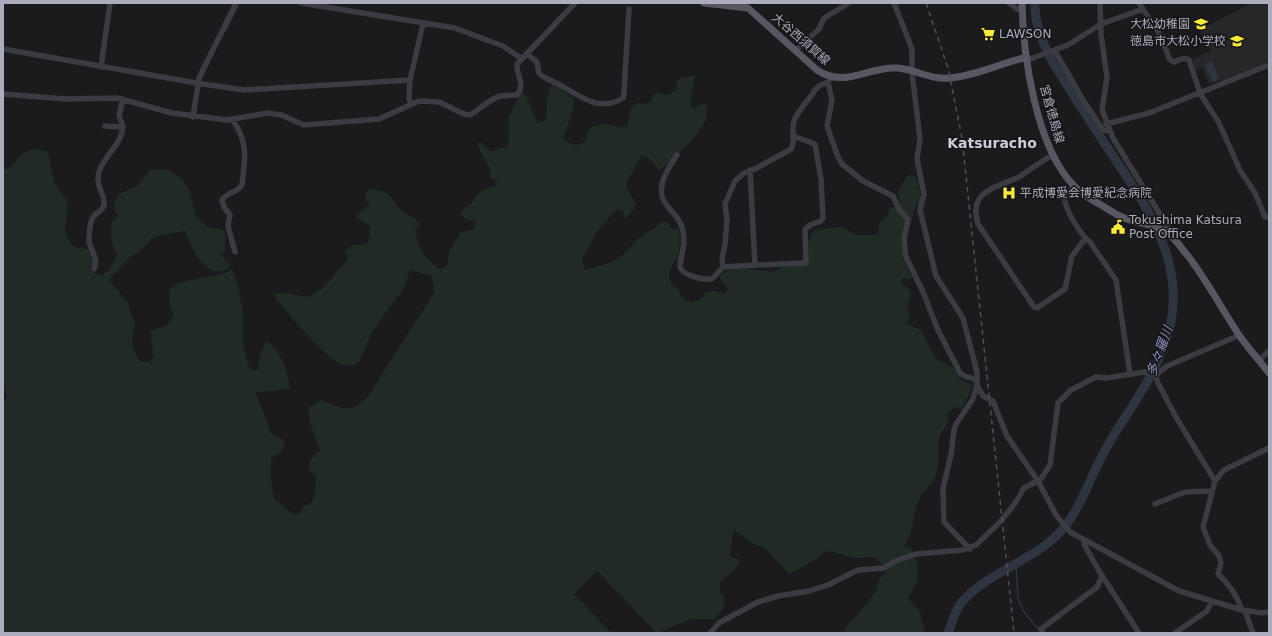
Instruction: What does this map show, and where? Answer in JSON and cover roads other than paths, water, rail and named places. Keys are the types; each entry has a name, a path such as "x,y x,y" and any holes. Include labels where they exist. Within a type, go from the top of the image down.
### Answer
{"main road":[{"name":"大谷西須賀線","path":"704,3 748,8 829,80 848,78 894,67 933,78 950,78 1027,57"},
{"name":"宮倉徳島線","path":"1022,6 1027,57 1044,133 1053,155 1074,186 1084,195 1122,217 1168,233 1199,270 1240,335 1269,373"}],"street":[{"path":"101,66 110,3"},
{"path":"193,117 197,84 236,3"},
{"path":"302,3 327,6 354,13 455,28 503,46 522,59"},
{"path":"3,94 66,99 123,99 172,113 193,117 232,119 268,113 281,115 304,125 371,119 386,116 419,101 439,102 464,114 470,115 493,99 500,96 517,95 521,90 522,83 517,69 517,64 575,3"},
{"path":"795,51 820,29 824,18 849,3"},
{"path":"894,3 912,49 912,72 920,139 917,159 924,194 920,210 936,276 963,318 977,372 977,382 973,399 956,424 954,430 951,455 944,480 942,500 946,525 970,549"},
{"path":"1009,3 1017,9 1022,6"},
{"path":"1100,3 1100,24 1107,77 1102,110 1106,124 1113,138 1169,229 1168,233"},
{"path":"1139,3 1160,33 1170,60 1174,62 1184,58 1189,60 1200,93 1219,123 1240,170 1256,193 1265,217 1269,216"},
{"path":"527,54 537,62 539,73 542,76 564,87 575,95 595,104 617,102 623,98 624,92 629,9"},
{"path":"1027,57 1030,59 1054,51 1100,24 1143,9"},
{"path":"411,104 409,99 410,80 423,24"},
{"path":"3,49 197,84 245,90 410,80"},
{"path":"1054,51 1094,118 1104,130 1110,131"},
{"path":"1106,124 1149,113 1269,65"},
{"path":"723,267 722,259 726,220 725,204 737,178 791,149 794,143 792,131 797,116 815,90 829,80"},
{"path":"829,80 832,100 827,126 838,157 842,164 863,181 893,196 896,200 899,209 908,220 904,239 906,257 922,289 938,330 960,373 977,382 983,396 993,401 1007,436 1038,481 1062,523 1067,529 1084,540 1179,591 1243,611 1262,613 1269,612"},
{"path":"94,269 96,260 89,240 92,219 103,209 104,204 97,184 99,173 104,162 120,140 124,127 119,115 123,99"},
{"path":"232,119 240,131 244,144 242,185 238,190 224,196 222,200 224,207 230,215 228,226 235,252"},
{"path":"105,126 124,127"},
{"path":"677,156 665,172 662,193 665,204 677,217 682,228 684,244 680,264 681,270 685,274 710,279 715,277 718,271 723,267 806,262 805,229 810,225 821,221 822,218 821,180 815,144 792,136"},
{"path":"1053,155 1018,177 988,189 977,204 976,218 978,224 1036,308 1065,289 1072,256 1084,239"},
{"path":"750,170 755,265"},
{"path":"1074,186 1066,195 1064,201 1084,239 1090,242 1116,280 1130,374"},
{"path":"710,633 719,623 758,602 778,596 809,591 828,585 858,570 884,568 895,561 916,554 970,549 993,531 1016,502 1024,488 1041,479 1050,465 1058,403 1070,390 1096,377 1107,378 1130,374 1153,374 1240,335"},
{"path":"1259,360 1269,351"},
{"path":"1153,374 1169,401 1177,419 1215,481"},
{"path":"973,399 983,396"},
{"path":"1253,633 1239,599 1232,587 1218,574 1221,563 1219,556 1210,545 1203,527 1215,481 1224,470 1269,448"},
{"path":"1155,504 1185,492 1212,491"},
{"path":"1084,540 1084,544 1102,576 1139,633"},
{"path":"1043,633 1041,629 1097,587 1102,576"},
{"path":"1175,633 1207,611 1212,601"}],"water":[{"path":"1212,61 1219,79 1212,82 1205,64"}],"waterway":[{"path":"225,32 239,3"},
{"name":"多々羅川","path":"948,633 960,605 973,591 997,574 1037,551 1060,532 1070,520 1108,444 1139,396 1153,371 1165,344 1173,305 1172,281 1168,258 1160,236 1137,193 1053,63 1043,42 1038,26 1035,3"},
{"path":"1016,564 1018,599 1024,612 1039,630"}],"railway":[{"path":"926,3 948,68 962,138 1014,633"}],"place":[{"name":"大松幼稚園","path":"1201,24"},
{"name":"LAWSON","path":"988,34"},
{"name":"徳島市大松小学校","path":"1237,41"},
{"name":"平成博愛会博愛紀念病院","path":"1009,193"},
{"name":"Tokushima Katsura Post Office","path":"1118,227"}],"district":[{"name":"Katsuracho","path":"992,143"}]}
